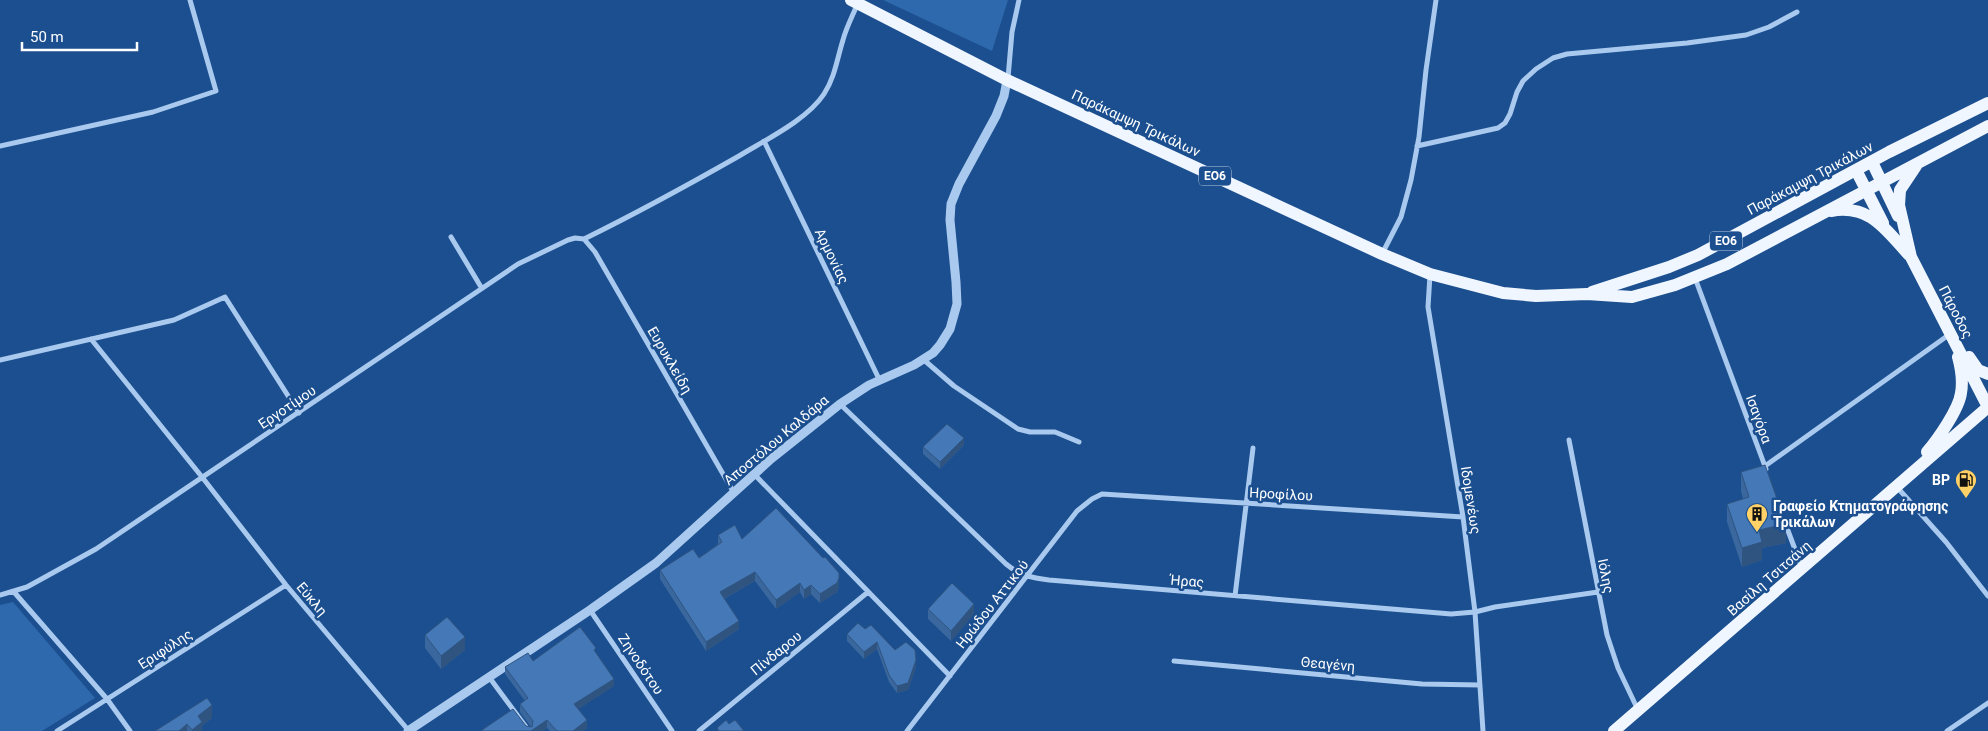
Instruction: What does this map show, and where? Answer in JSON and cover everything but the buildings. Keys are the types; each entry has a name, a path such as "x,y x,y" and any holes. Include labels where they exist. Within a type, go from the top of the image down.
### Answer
{"main road":[{"name":"Παράκαμψη Τρικάλων","path":"854,2 1007,80 1382,254 1430,274 1503,293 1536,296 1587,294 1632,297 1675,285 1727,264 1988,126"},
{"name":"Παράκαμψη Τρικάλων","path":"1587,294 1669,267 1698,255 1856,170 1988,103"},
{"path":"1872,162 1902,225"},
{"path":"1911,257 1898,205 1900,190 1907,176 1919,162"},
{"path":"1856,170 1888,232"},
{"path":"1826,212 1844,209 1860,211 1876,219 1911,257"},
{"name":"Πάροδος","path":"1911,257 1988,407"},
{"path":"1951,333 1978,370 1988,374"},
{"path":"1910,474 1936,442 1950,419 1961,394 1960,365 1951,333"},
{"name":"Βασίλη Τσιτσάνη","path":"1614,731 1988,407"}],"street":[{"path":"0,146 153,112 216,91 190,0"},
{"path":"1007,80 1012,32 1019,0"},
{"path":"1382,254 1401,217 1411,180 1436,0"},
{"name":"Εργοτίμου","path":"0,595 14,592 77,561 481,287 518,264 547,249 575,238 584,239 651,206 764,141 806,113 824,94 833,77 854,2"},
{"path":"1417,146 1490,131 1502,126 1510,114 1517,92 1523,81 1552,58 1567,54 1672,45 1746,35 1769,27 1797,12"},
{"name":"Αποστόλου Καλδάρα","path":"408,731 590,610 656,563 754,474 840,404 880,381 924,360 933,353 946,337 955,313 957,297 951,232 951,204 959,184 996,116 1004,96 1007,80"},
{"name":"Αρμονίας","path":"764,141 880,381"},
{"path":"452,237 481,287"},
{"name":"Ευρυκλείδη","path":"584,239 595,252 734,493"},
{"name":"Ιδομενέως","path":"1430,274 1428,296 1430,327 1463,517 1475,612 1484,731"},
{"name":"Ισαγόρα","path":"1695,277 1768,475"},
{"path":"0,360 174,320 225,297 299,412"},
{"path":"1764,466 1951,333"},
{"name":"Εύκλη","path":"91,340 286,585 408,731"},
{"path":"924,360 954,386 1018,429 1030,432 1055,432 1078,442"},
{"name":"Ήρας","path":"840,404 1006,564 1017,572 1028,576 1048,580 1433,613 1475,612 1495,607 1598,592"},
{"name":"Ιόλης","path":"1569,440 1607,635 1615,660 1639,710"},
{"path":"1235,596 1253,448"},
{"path":"754,474 950,676"},
{"path":"1896,486 1946,542 1988,596"},
{"name":"Ηροφίλου","path":"1099,495 1463,517"},
{"name":"Ηρώδου Αττικού","path":"907,731 1077,511 1099,495"},
{"path":"1782,512 1802,568"},
{"name":"Εριφύλης","path":"57,731 286,585"},
{"path":"14,592 108,699 130,731"},
{"name":"Πίνδαρου","path":"699,731 868,592"},
{"name":"Ζηνοδότου","path":"590,610 672,731"},
{"name":"Θεαγένη","path":"1174,661 1422,684 1480,685"},
{"path":"489,677 529,731"},
{"path":"1947,731 1988,703"}],"shaded area":[{"path":"883,0 1008,0 992,51"},
{"path":"13,602 95,698 42,731 0,731 0,605"}],"place":[{"name":"BP","path":"1966,499"},
{"name":"Γραφείο Κτηματογράφησης Τρικάλων","path":"1757,533"}]}
